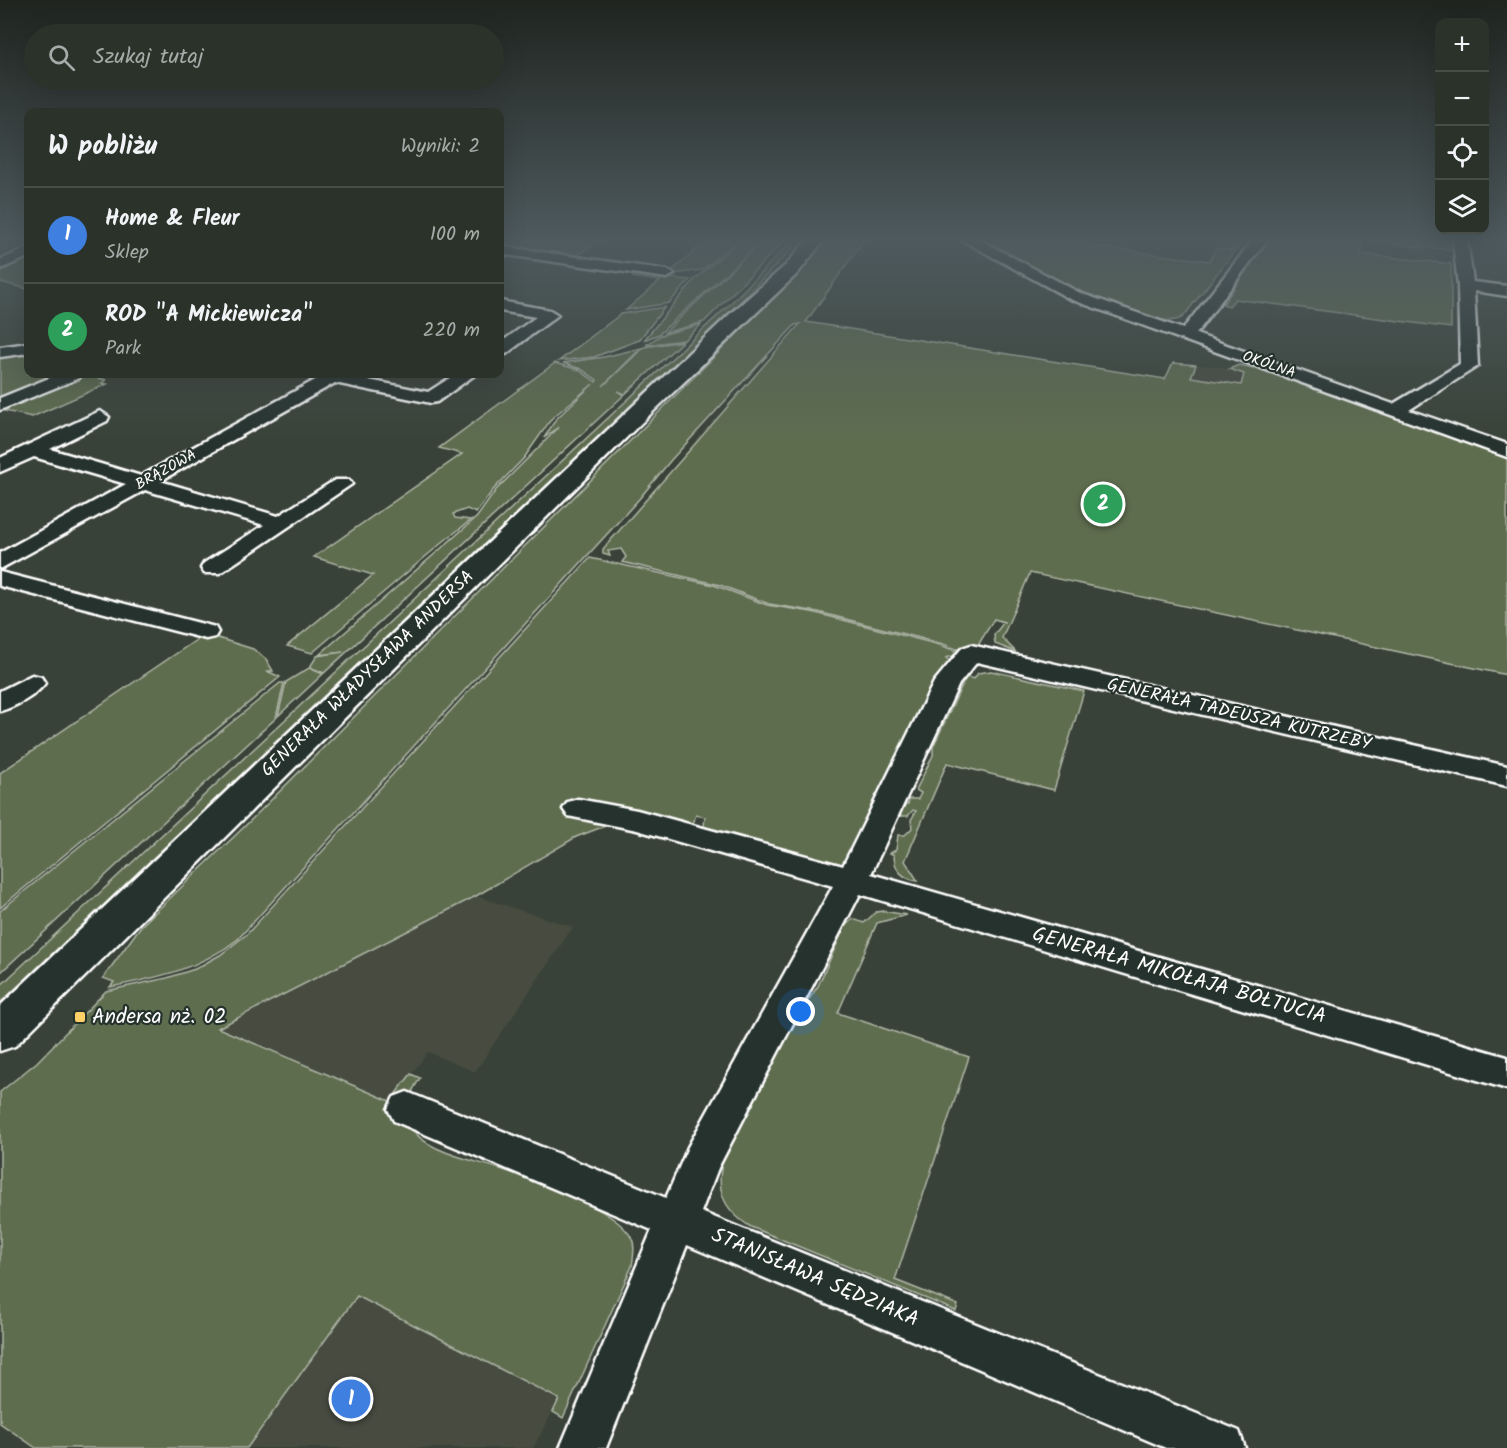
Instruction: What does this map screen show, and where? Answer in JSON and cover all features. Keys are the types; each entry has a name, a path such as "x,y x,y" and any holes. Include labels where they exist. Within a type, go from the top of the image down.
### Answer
{"main road":[{"name":"GENERAŁA WŁADYSŁAWA ANDERSA","path":"738,317 746,308"},
{"name":"GENERAŁA WŁADYSŁAWA ANDERSA","path":"0,1033 749,308"}],"street":[{"path":"504,348 550,315 509,308"},
{"name":"OKÓLNA","path":"1109,308 1507,451"},
{"path":"1186,336 1208,308"},
{"path":"1395,410 1469,366 1467,308"},
{"path":"0,352 24,349"},
{"path":"0,405 64,378"},
{"path":"332,378 431,398 461,378"},
{"name":"BRĄZOWA","path":"0,562 332,378"},
{"path":"0,466 100,417"},
{"path":"32,450 280,523"},
{"path":"212,567 342,483"},
{"path":"0,579 206,632"},
{"name":"GENERAŁA TADEUSZA KUTRZEBY","path":"852,880 947,682 971,653 1507,776"},
{"path":"0,703 32,683"},
{"name":"GENERAŁA MIKOŁAJA BOŁTUCIA","path":"578,809 637,820 852,880 1507,1073"},
{"path":"583,1448 702,1160 852,880"},
{"name":"STANISŁAWA SĘDZIAKA","path":"407,1109 1222,1448"}],"shaded area":[{"path":"1196,365 1216,366 1244,374 1241,385 1191,377"},
{"path":"476,896 573,927 475,1072 428,1052 391,1101 218,1029"},
{"path":"357,1295 559,1400 533,1448 247,1448"}],"green space":[{"path":"665,308 639,340 594,357 559,361 621,314"},
{"path":"671,308 688,308 659,334 644,340"},
{"path":"691,308 718,308 704,322 664,333"},
{"path":"726,308 734,308 0,1003 0,986"},
{"path":"763,308 816,308 806,322 1165,379 1173,363 1196,365 1191,377 1241,385 1244,374 1229,369 1239,365 1253,368 1258,365 1507,456 1507,675 1030,573 1002,638 1016,652 995,644 994,635 1004,622 994,619 972,655 943,644 818,612 769,604 720,585 622,562 626,557 621,549 608,551 610,556 603,554 603,549 800,324 795,325 238,939 209,958 177,971 110,987 114,982 103,978 141,926 243,828"},
{"path":"1117,308 1190,308 1183,317 1168,320"},
{"path":"1299,308 1451,308 1451,328"},
{"path":"702,324 684,340 646,345 661,335"},
{"path":"683,341 625,394 618,391 624,395 324,673 310,667 317,656 343,652 319,655 477,517 496,490 559,427 544,438 556,419 593,384 552,418 524,458 493,490 476,513 467,509 453,514 455,518 471,520 312,653 287,646 373,575 314,557 462,454 439,448 555,363 579,370 596,382 597,380 581,369 563,363 604,357 641,348 603,386 644,347"},
{"path":"24,354 24,378 59,378 0,404 0,357"},
{"path":"68,378 106,380 102,383 107,384 32,417 0,410"},
{"path":"590,558 714,585 767,605 812,612 940,645 961,653 956,658 952,656 946,658 954,664 845,864 835,868 703,836 705,817 696,815 690,833 605,826 576,837 476,896 218,1028 390,1101 411,1074 420,1078 409,1100 408,1117 414,1131 426,1142 460,1157 530,1179 571,1196 610,1216 623,1227 633,1242 632,1266 563,1418 553,1412 559,1399 357,1296 247,1448 36,1448 0,1423 0,1092 37,1062 106,991 167,978 195,969 220,955 247,934"},
{"path":"205,634 253,649 266,659 273,671 267,671 280,677 0,908 0,773"},
{"path":"309,668 323,674 278,716 286,682"},
{"path":"991,671 1084,691 1054,790 947,763 905,861 918,881 908,878 900,873 894,855 890,853 896,850 898,835 905,835 912,828 911,820 916,811 913,810 908,816 898,816 903,803 908,804 909,799 918,799 921,793 916,790 933,755 933,747 966,677 974,679 978,673"},
{"path":"280,683 284,683 276,718 0,973 0,911"},
{"path":"876,912 907,915 877,923 838,1013 969,1057 895,1280 958,1305 956,1311 751,1227 733,1212 720,1186 725,1153 790,1028 818,986 845,926 853,919 864,923"}],"place":[{"name":"ROD \"A Mickiewicza\"","path":"1103,504"},
{"name":"Andersa nż. 02","path":"80,1017"},
{"name":"Home & Fleur","path":"351,1399"}]}
